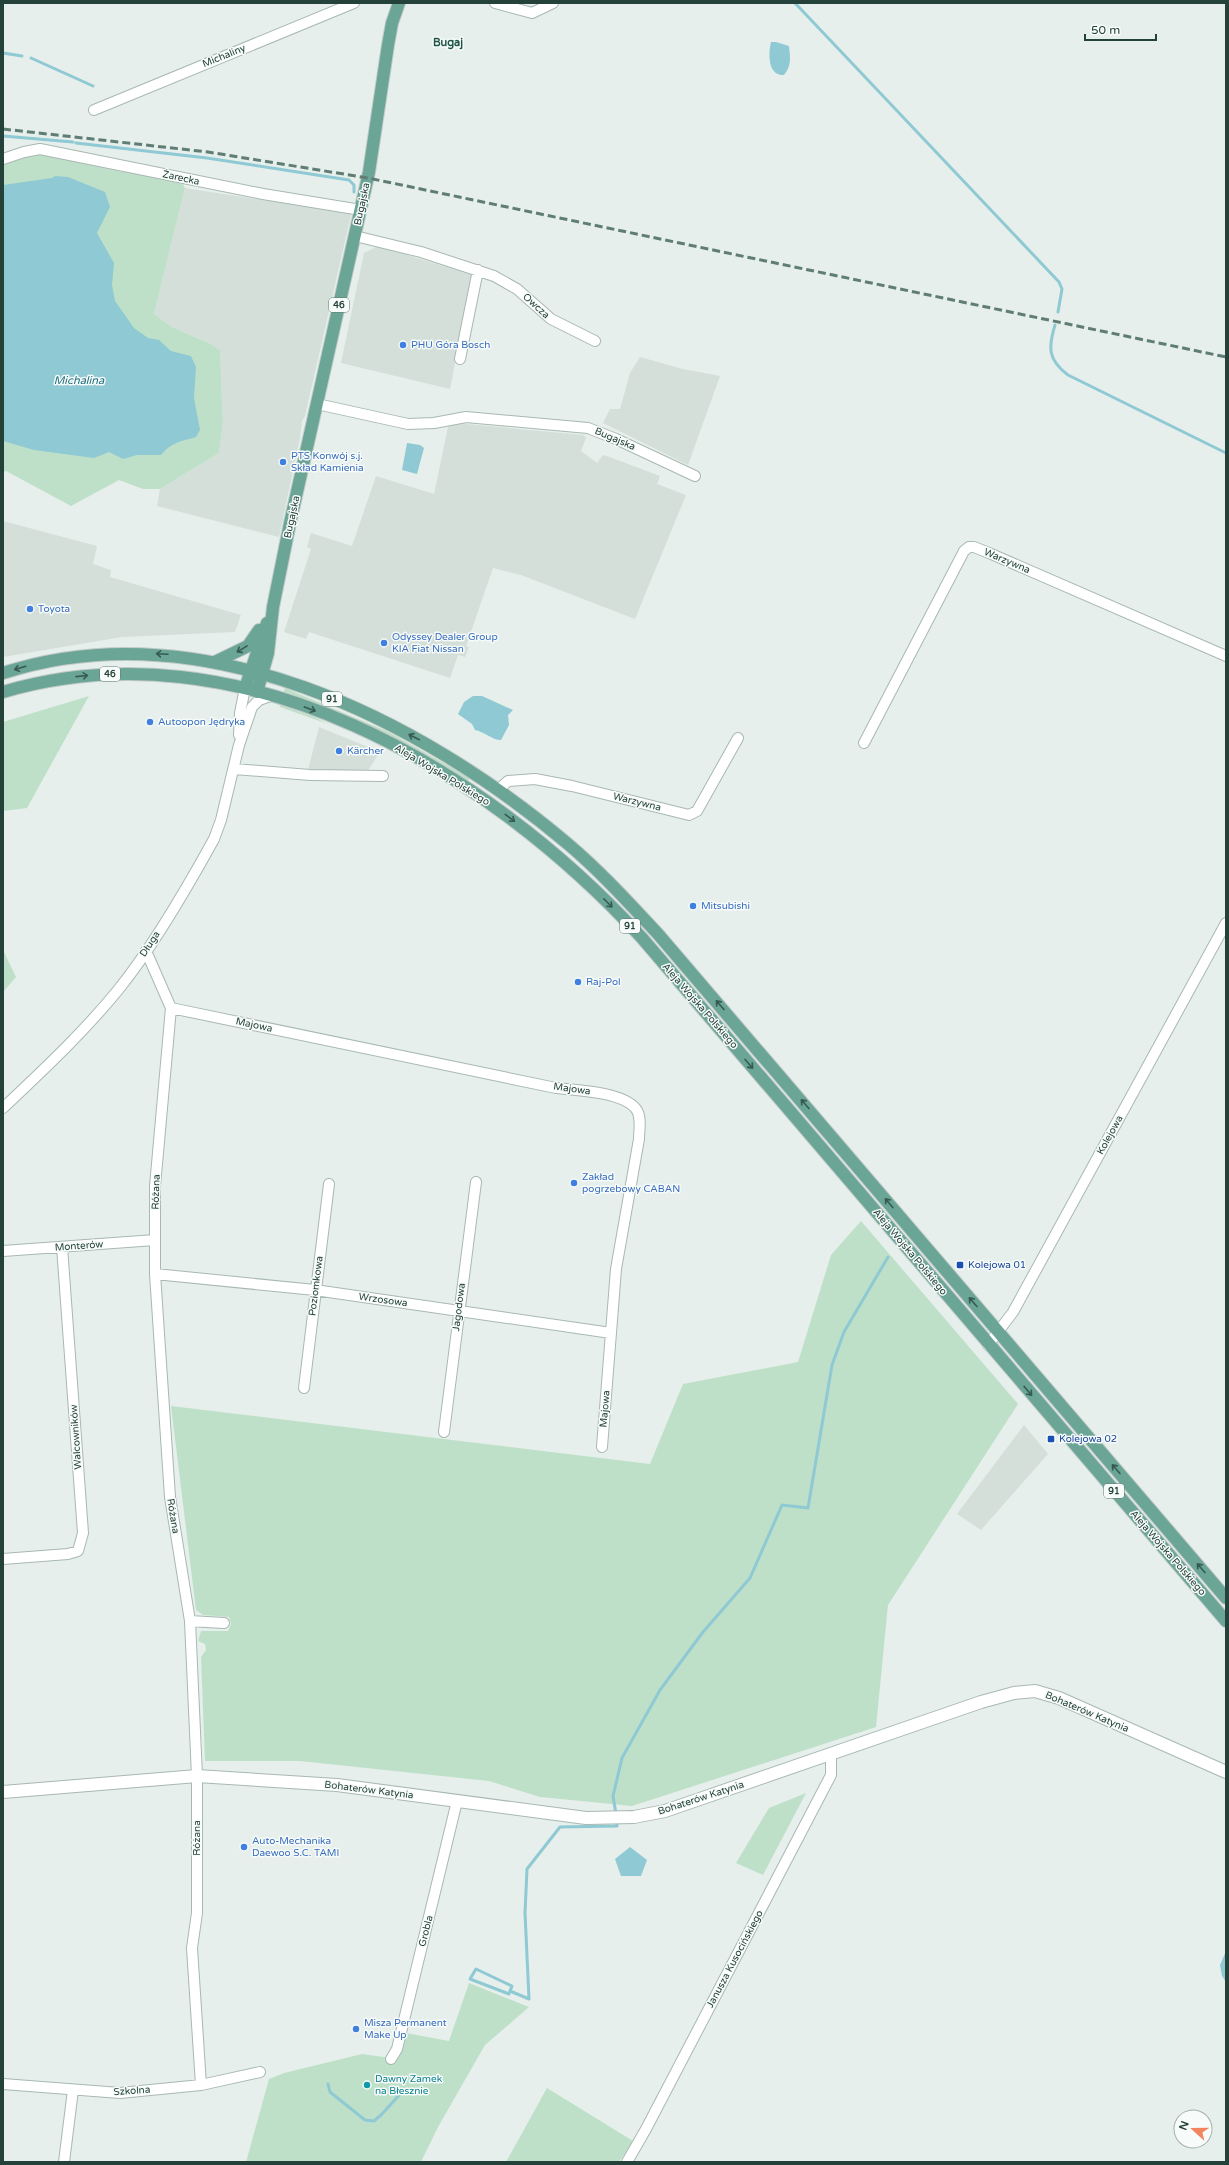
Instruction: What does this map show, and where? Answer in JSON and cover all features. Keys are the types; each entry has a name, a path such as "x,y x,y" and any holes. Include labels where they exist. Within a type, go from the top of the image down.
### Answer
{"main road":[{"name":"Bugajska","path":"257,692 268,653 273,606 361,210 374,145 392,23 399,3"},
{"name":"Bugajska","path":"245,688 273,606"},
{"name":"46","path":"215,662 239,651 251,643 273,606"},
{"name":"Aleja Wojska Polskiego","path":"3,673 48,661 106,654 170,655 215,662 250,670 282,679 330,698 398,729 445,755 498,790 573,849 620,893 658,934 1226,1598"},
{"name":"Aleja Wojska Polskiego","path":"3,692 27,685 78,676 126,673 146,673 215,682 245,688 350,725 414,756 472,791 558,856 611,906 642,938 988,1345 1226,1621"}],"street":[{"name":"Michaliny","path":"94,110 354,3"},
{"path":"495,3 532,13 553,3"},
{"name":"Żarecka","path":"3,159 24,152 40,149 263,194 361,210"},
{"name":"Owcza","path":"355,236 421,252 478,270 509,283 551,319 595,341"},
{"path":"460,359 478,270"},
{"name":"Bugajska","path":"317,404 408,424 420,424 466,417 588,428 616,439 694,476"},
{"name":"Warzywna","path":"864,743 964,551 969,547 974,547 989,553 1226,656"},
{"name":"Długa","path":"239,745 240,713 245,688"},
{"name":"Długa","path":"3,1108 85,1028 118,990 146,951 214,839 221,820 239,745 252,707 259,700 270,696"},
{"name":"Warzywna","path":"498,790 508,781 535,779 572,786 689,815 697,810 738,738"},
{"path":"234,769 310,774 383,776"},
{"name":"Kolejowa","path":"988,1345 1013,1312 1226,923"},
{"name":"Różana","path":"146,951 171,1008 155,1186 155,1274 170,1497 190,1621 197,1776 197,1913 192,1948 201,2084"},
{"name":"Majowa","path":"171,1008 556,1088 613,1095 635,1108 640,1120 639,1139 616,1269 602,1447"},
{"name":"Jagodowa","path":"444,1432 476,1182"},
{"name":"Poziomkowa","path":"304,1388 329,1184"},
{"name":"Monterów","path":"3,1251 155,1240"},
{"name":"Walcowników","path":"3,1559 68,1554 78,1551 83,1533 62,1247"},
{"name":"Wrzosowa","path":"155,1274 316,1290 611,1333"},
{"path":"1216,1609 1226,1625"},
{"path":"190,1621 224,1623"},
{"name":"Bohaterów Katynia","path":"3,1792 197,1776 337,1785 586,1818 634,1817 665,1811 981,1702 1014,1693 1035,1691 1059,1698 1226,1772"},
{"name":"Janusza Kusocińskiego","path":"626,2162 646,2129 831,1775 831,1753"},
{"name":"Grobla","path":"391,2059 397,2049 457,1801"},
{"name":"Szkolna","path":"3,2084 120,2093 201,2084 260,2072"},
{"path":"64,2162 73,2090"}],"shaded area":[{"path":"185,188 348,213 351,215 305,416 302,421 300,438 279,537 157,506 160,489 219,453 223,423 220,350 211,344 172,327 154,314"},
{"path":"378,246 472,275 450,389 341,363 364,253"},
{"path":"640,357 683,369 720,376 688,465 603,423 610,409 620,409 630,373"},
{"path":"455,423 584,435 586,438 581,451 597,463 603,455 607,456 660,476 657,484 686,495 635,619 521,575 493,568 466,646 469,647 465,657 458,655 450,678 309,632 306,639 284,632 311,549 307,547 311,533 352,546 376,476 434,494 448,427"},
{"path":"3,521 97,546 93,564 111,570 110,577 241,615 235,632 122,637 3,657"},
{"path":"319,727 380,752 367,772 308,770"},
{"path":"1024,1425 1048,1454 981,1530 957,1514"}],"green space":[{"name":"Michalina","path":"37,153 122,172 124,166 180,178 185,188 154,314 172,327 211,344 220,350 223,423 219,453 160,489 143,489 119,480 71,506 6,471 3,472 3,163"},
{"path":"285,688 389,732 470,778 467,782 437,763 283,694"},
{"path":"89,696 27,808 3,811 3,722"},
{"path":"280,705 314,717 328,724 280,707"},
{"path":"3,950 16,977 3,992"},
{"path":"861,1221 1018,1404 888,1605 876,1727 632,1806 540,1797 489,1781 300,1761 205,1761 201,1657 206,1650 205,1644 198,1641 201,1631 228,1631 231,1624 229,1617 203,1615 196,1610 171,1406 650,1464 683,1384 798,1362 831,1255"},
{"path":"806,1793 763,1875 736,1863 769,1808"},
{"path":"469,1983 529,2007 485,2045 438,2127 421,2162 246,2162 269,2079 284,2073 362,2054 398,2059 406,2033 449,2041"},
{"path":"547,2088 633,2141 619,2162 506,2162"}],"water":[{"path":"771,42 789,46 789,64 784,75 775,72 770,63"},
{"name":"Michalina","path":"55,176 68,177 105,192 110,207 97,233 114,263 112,285 115,301 134,328 148,338 159,340 171,351 191,356 196,367 194,398 200,430 196,437 181,441 169,447 161,455 137,455 123,459 109,452 94,458 34,450 3,441 3,185 52,178"},
{"path":"407,443 420,445 424,448 417,474 402,470"},
{"path":"473,696 482,696 513,710 508,715 509,725 501,740 495,739 475,730 472,724 458,714 464,702"},
{"path":"630,1847 647,1860 641,1876 621,1876 615,1859"},
{"path":"1226,1951 1226,1982 1222,1976 1220,1965"}],"waterway":[{"path":"795,3 1059,282 1062,289 1058,312"},
{"path":"3,53 22,56"},
{"path":"31,58 93,86"},
{"path":"3,136 73,142"},
{"path":"76,143 207,158 349,180 354,185 354,192"},
{"path":"1055,325 1051,340 1051,353 1053,359 1068,375 1226,453"},
{"path":"616,1814 613,1796 622,1758 660,1690 703,1632 750,1578 782,1505 808,1508 832,1365 844,1332 888,1257"},
{"path":"510,1991 512,1986 476,1969 470,1979 509,1994 510,1991 529,1999 525,1913 527,1869 560,1827 617,1826 616,1819"},
{"path":"328,2084 330,2092 365,2120 374,2121 402,2092"}],"railway":[{"path":"3,129 208,152 368,178 1226,357"}],"place":[{"name":"PHU Góra Bosch","path":"403,345"},
{"name":"PTS Konwój s.j. Skład Kamienia","path":"283,462"},
{"name":"Toyota","path":"30,609"},
{"name":"Odyssey Dealer Group KIA Fiat Nissan","path":"384,643"},
{"name":"Autoopon Jędryka","path":"150,722"},
{"name":"Kärcher","path":"339,751"},
{"name":"Mitsubishi","path":"693,906"},
{"name":"Raj-Pol","path":"578,982"},
{"name":"Zakład pogrzebowy CABAN","path":"574,1183"},
{"name":"Kolejowa 01","path":"960,1265"},
{"name":"Kolejowa 02","path":"1051,1439"},
{"name":"Auto-Mechanika Daewoo S.C. TAMI","path":"244,1847"},
{"name":"Misza Permanent Make Up","path":"356,2029"},
{"name":"Dawny Zamek na Błesznie","path":"367,2085"}],"district":[{"name":"Bugaj","path":"448,42"}]}
